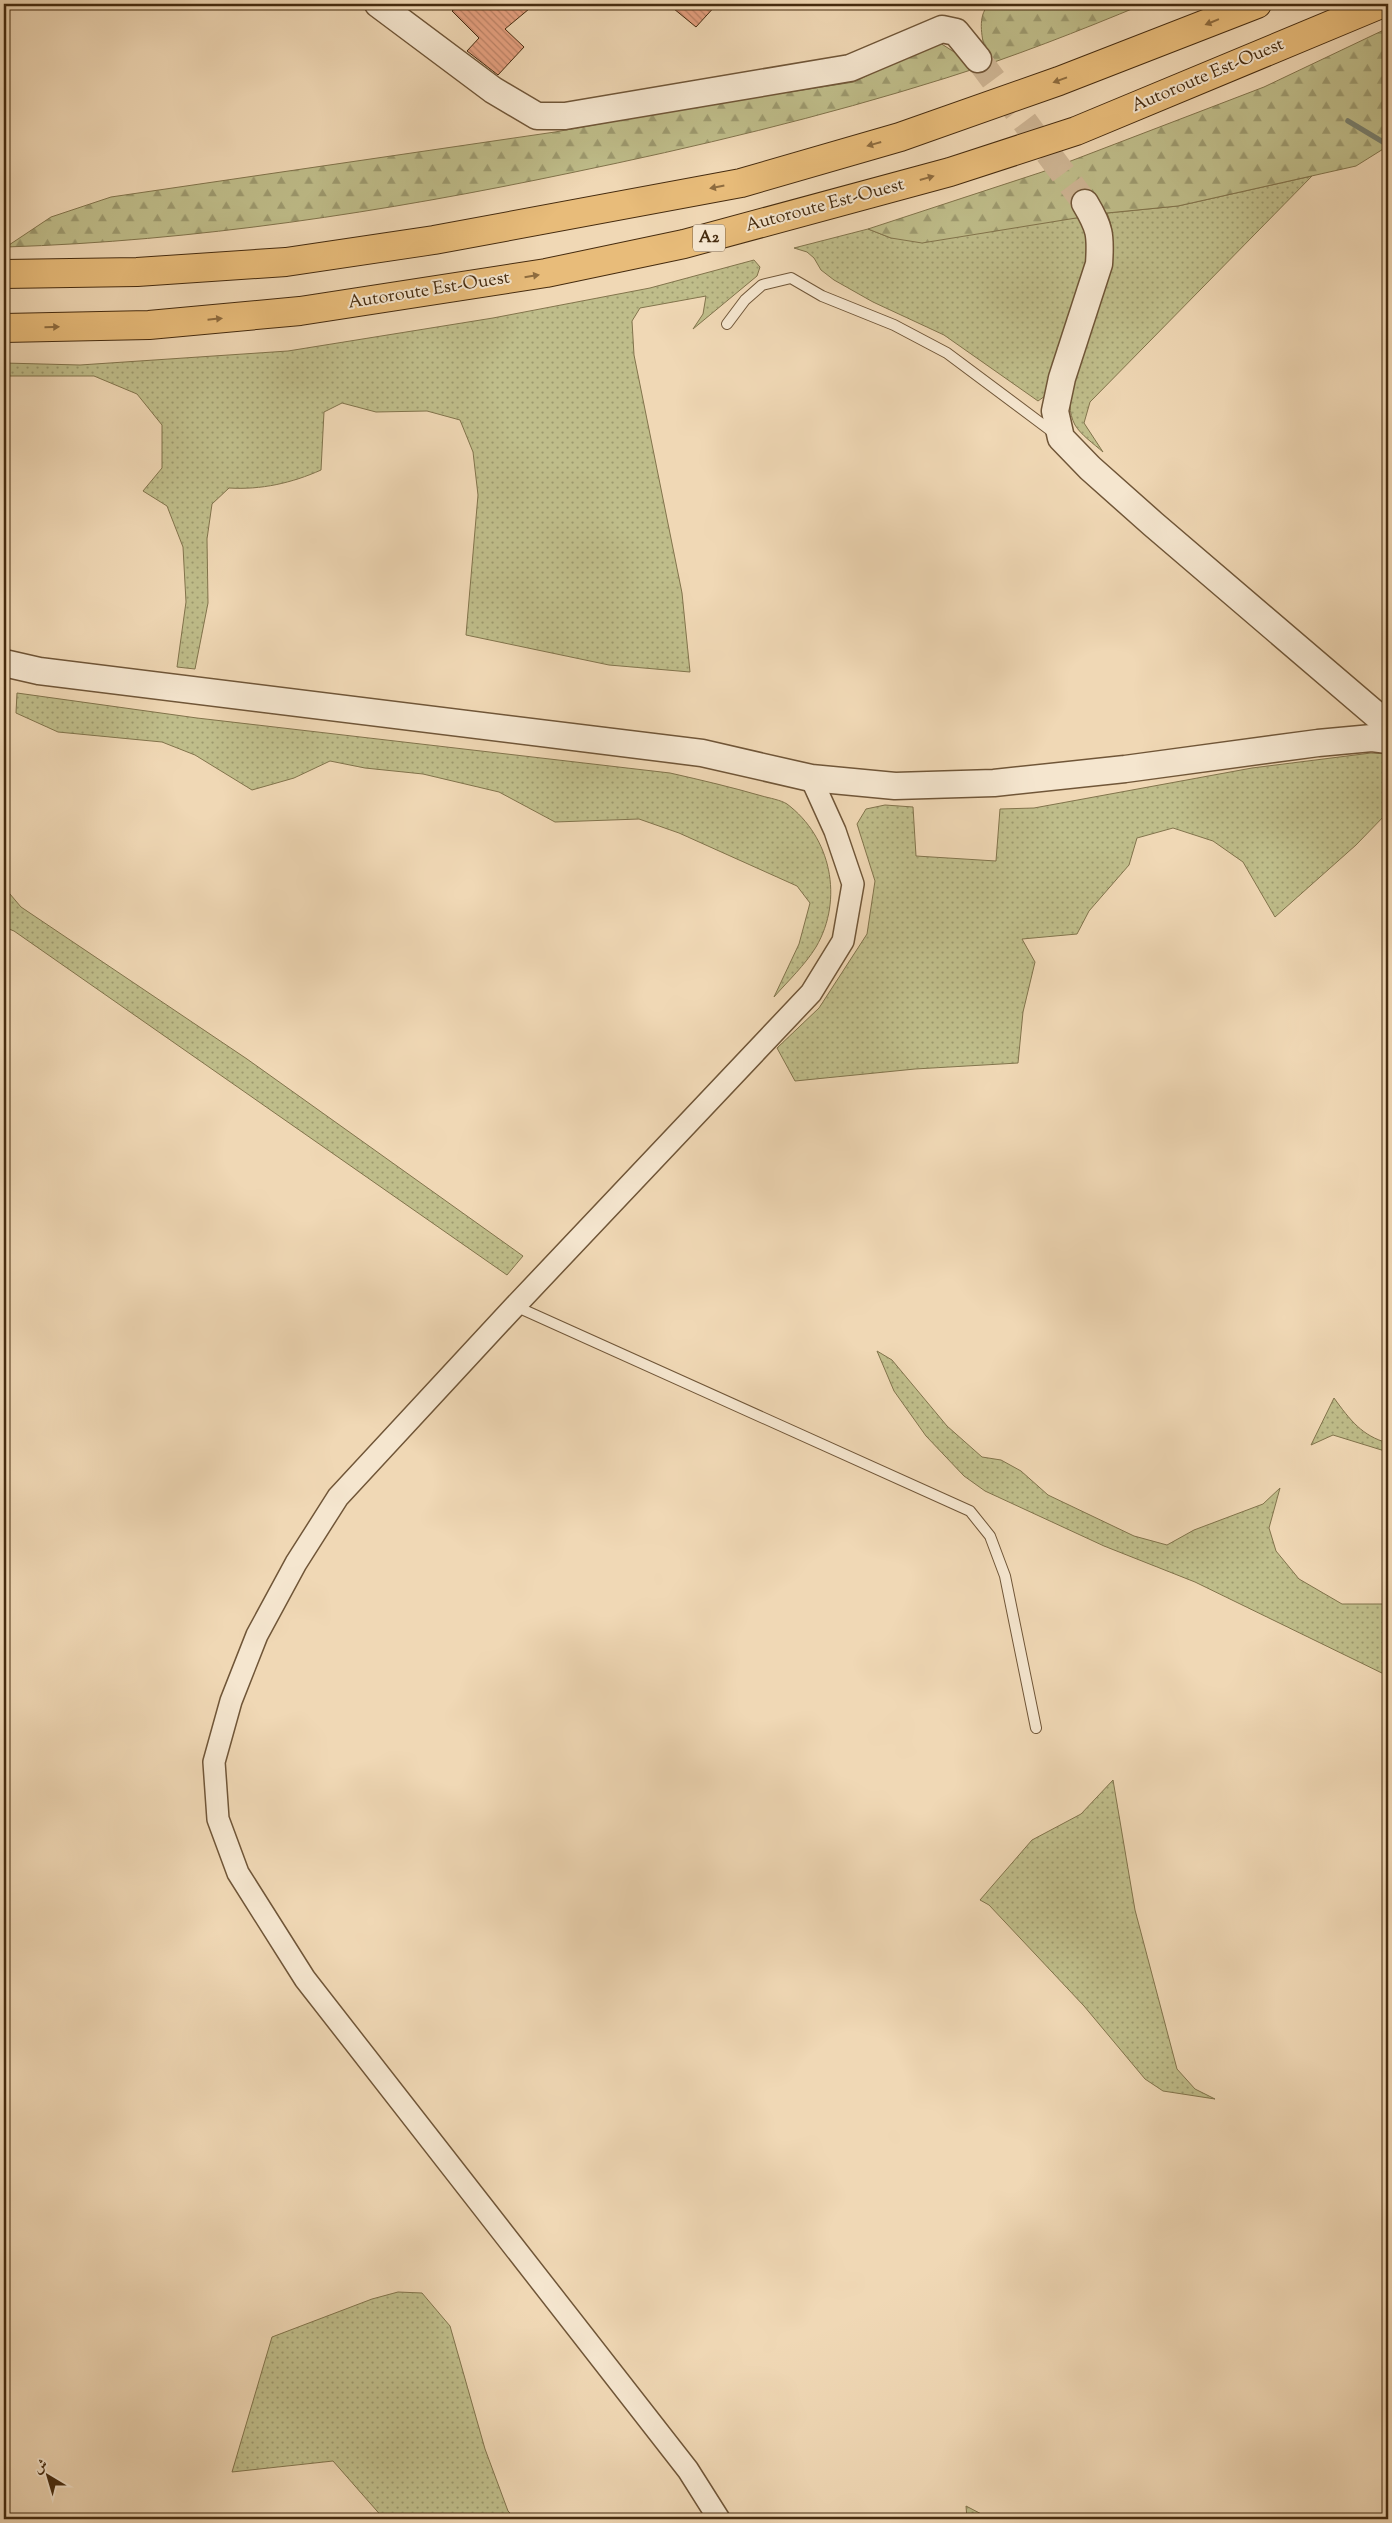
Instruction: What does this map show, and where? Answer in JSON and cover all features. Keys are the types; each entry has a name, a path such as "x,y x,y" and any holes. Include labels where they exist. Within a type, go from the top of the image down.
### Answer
{"highway":[{"path":"4,274 137,272 286,262 434,240 741,183 900,137 1059,80 1257,4"},
{"name":"Autoroute Est-Ouest","path":"4,328 149,325 300,311 546,274 684,244 950,172 1076,131 1381,4"}],"street":[{"path":"378,4 493,90 537,116 565,116 850,68 942,28 956,32 978,58"},
{"path":"1085,204 1098,225 1101,244 1099,264 1062,378 1055,410 1061,438 1090,468 1139,512 1388,725"},
{"path":"4,664 39,671 702,753 811,778 895,786 994,783 1125,769 1318,743 1372,738 1388,740"},
{"path":"719,2519 688,2470 305,1979 238,1873 218,1818 214,1762 231,1701 257,1635 296,1563 338,1497 515,1306 811,994 843,942 853,884 835,831 811,778"}],"lane":[{"path":"727,324 745,300 762,285 791,278 822,296 894,325 947,353 1061,438"},
{"path":"515,1306 970,1511 990,1536 1005,1576 1036,1728"}],"green space":[{"path":"990,4 1144,4 1070,34 971,70 853,106 712,142 617,163 430,200 289,222 148,238 6,247 51,217 111,197 555,132 698,106 854,82 937,41 965,59 984,46 981,29 982,18"},
{"path":"1388,28 1388,146 1356,166 1178,206 1107,213 922,243 891,238 868,229 1042,172 1264,87"},
{"path":"1312,176 1090,402 1084,423 1103,452 1084,436 1075,425 1070,405 1073,381 1081,353 1110,265 1112,238 1107,213 1178,206"},
{"path":"1083,217 1090,240 1086,264 1045,396 1038,401 944,335 873,302 834,280 821,270 814,258 807,252 794,248 868,229 891,238"},
{"path":"754,260 760,267 757,276 693,329 703,314 706,296 640,308 632,321 634,355 682,593 690,672 609,665 466,635 478,495 473,452 460,420 427,411 376,412 342,403 324,412 321,470 299,479 276,485 253,488 229,488 212,504 207,539 208,603 195,669 177,667 186,602 183,547 167,506 143,491 162,468 162,425 137,394 94,376 4,376 4,363 80,365 288,351 493,318 650,288"},
{"path":"17,693 197,718 670,773 778,800 787,804 802,818 814,834 823,851 829,870 831,889 825,928 812,954 774,997 799,944 810,903 797,886 679,833 639,819 555,822 499,792 423,774 365,768 330,761 294,778 252,790 195,755 162,742 58,732 16,713"},
{"path":"1371,753 1388,754 1388,812 1356,845 1275,917 1243,862 1213,841 1173,828 1137,838 1129,865 1089,911 1077,934 1022,939 1035,962 1023,1012 1018,1063 915,1069 795,1081 777,1048 819,1008 867,934 875,881 857,824 866,809 885,805 913,807 916,856 996,861 1000,809 1034,808 1252,768"},
{"path":"4,887 21,907 247,1059 523,1256 507,1275 14,931 4,927"},
{"path":"877,1351 892,1360 947,1426 982,1457 1001,1460 1021,1471 1048,1495 1134,1536 1167,1545 1194,1530 1263,1504 1280,1488 1269,1528 1276,1551 1299,1579 1342,1604 1388,1604 1388,1676 1195,1582 1104,1546 985,1491 964,1476 926,1436 894,1391"},
{"path":"1334,1398 1357,1426 1371,1436 1388,1443 1388,1452 1333,1435 1311,1445"},
{"path":"1113,1780 1135,1910 1177,2069 1195,2089 1215,2099 1163,2091 1145,2079 1084,2006 989,1905 980,1900 1032,1840 1081,1814"},
{"path":"398,2292 422,2293 450,2326 485,2449 508,2511 516,2519 384,2519 333,2461 232,2472 272,2337 372,2299"},
{"path":"966,2506 991,2519 967,2519"}],"building":[{"path":"460,4 535,4 505,29 524,47 498,75 467,51 479,38 452,11"},
{"path":"668,4 717,4 696,27"}],"waterway":[{"path":"1348,121 1388,145"}],"tunnel":[{"path":"978,59 1085,203"}]}
